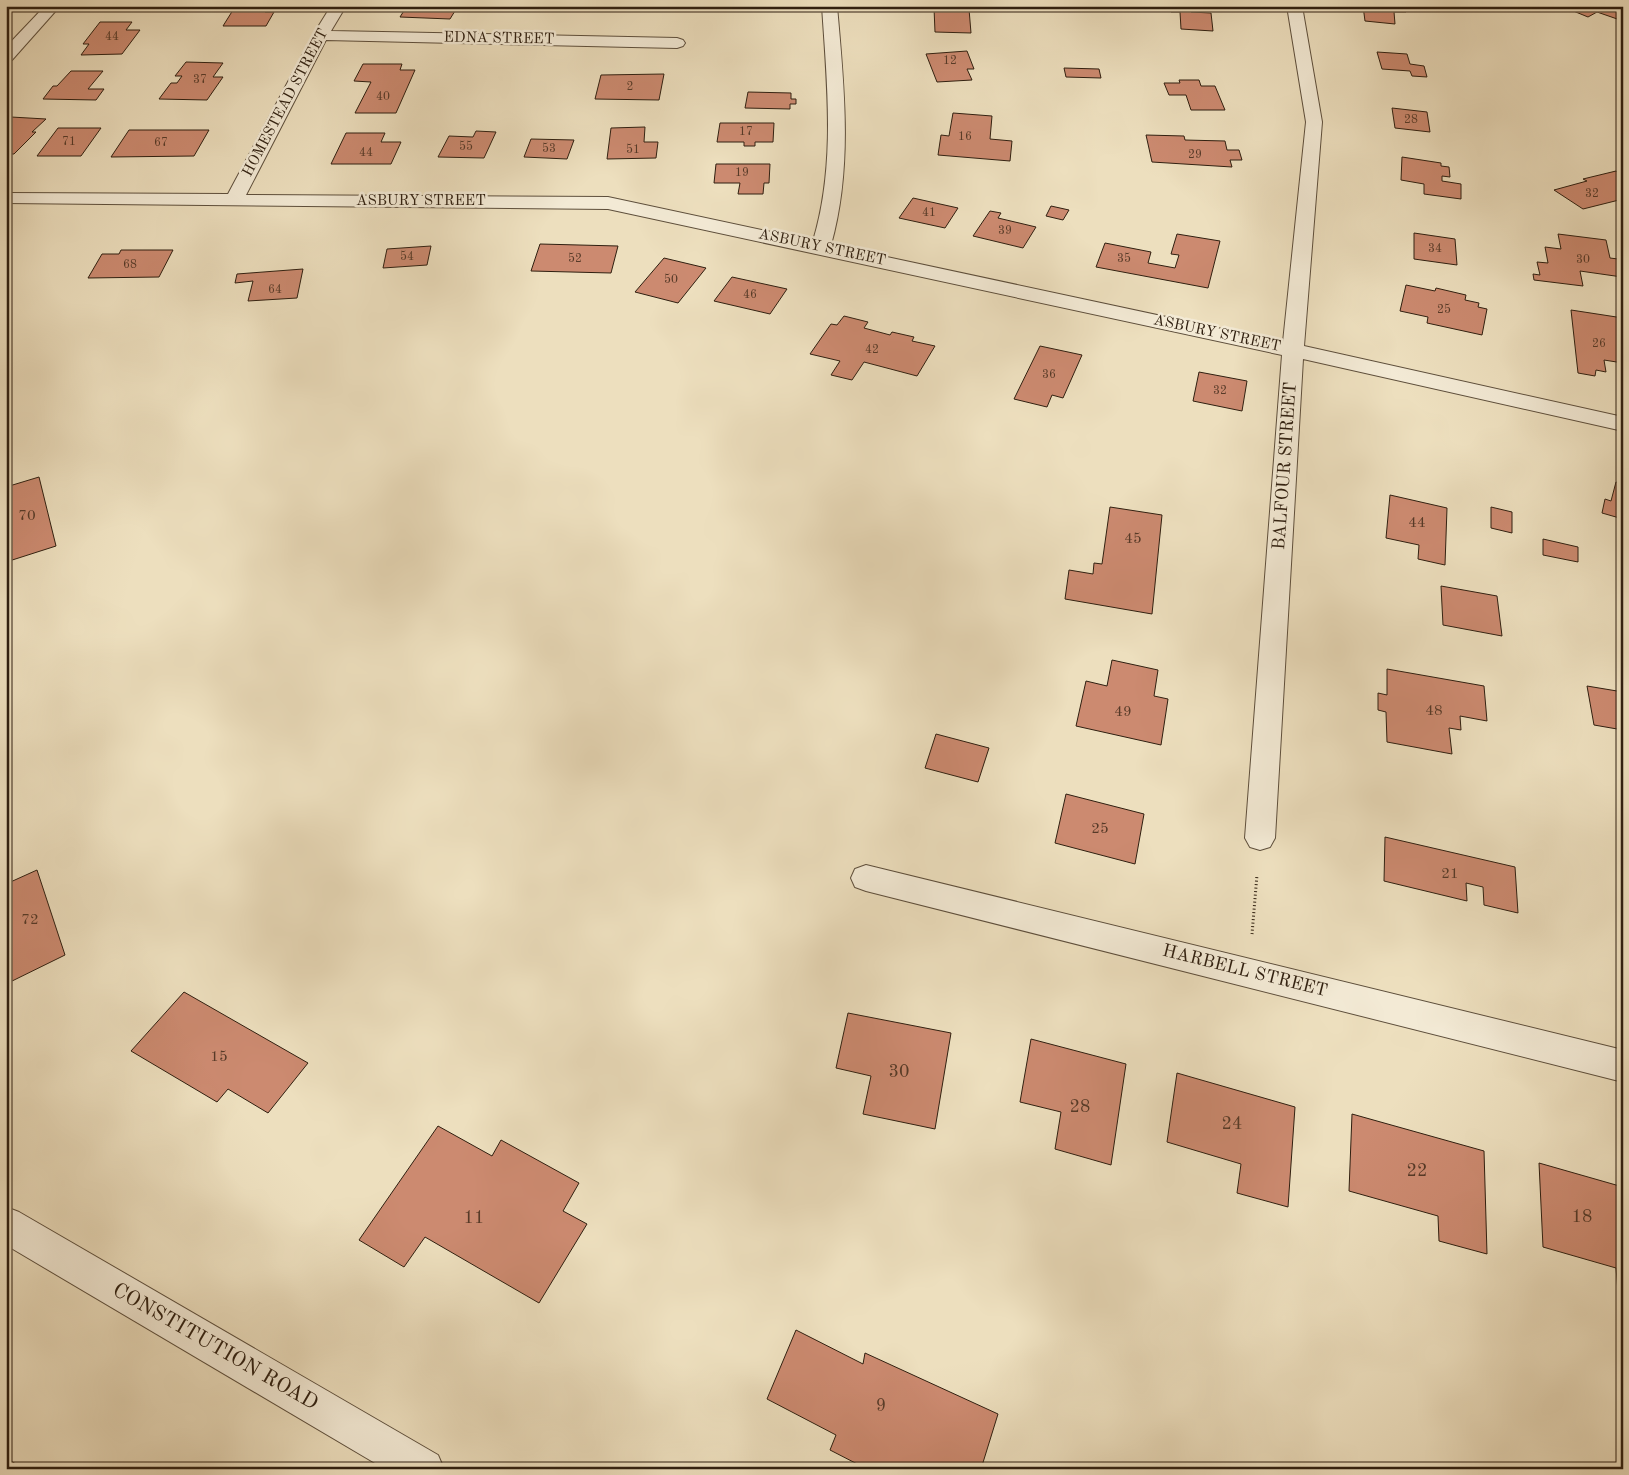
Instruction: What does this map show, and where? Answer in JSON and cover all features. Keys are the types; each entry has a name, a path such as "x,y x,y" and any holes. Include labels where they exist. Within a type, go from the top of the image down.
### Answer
{"street":[{"path":"6,58 53,6"},
{"name":"HOMESTEAD STREET","path":"234,200 321,35 339,6"},
{"path":"822,248 834,196 836,117 829,6"},
{"name":"BALFOUR STREET","path":"1260,838 1293,350 1314,122 1294,6"},
{"name":"EDNA STREET","path":"321,35 677,43"},
{"name":"ASBURY STREET","path":"6,198 608,203 1293,350 1623,424"},
{"name":"HARBELL STREET","path":"866,878 1623,1066"},
{"name":"CONSTITUTION ROAD","path":"6,1225 424,1469"}],"path":[{"path":"1249,972 1260,838"}],"building":[{"path":"407,6 458,6 450,19 400,17"},
{"path":"527,6 572,6 571,11 525,11"},
{"path":"1170,6 1191,6 1191,12 1211,13 1213,31 1181,29 1180,12 1171,12"},
{"path":"1363,6 1404,6 1406,12 1394,12 1395,24 1365,21"},
{"path":"1568,6 1619,6 1623,8 1623,21 1597,12 1588,17 1566,8"},
{"path":"934,8 969,9 971,33 935,32"},
{"path":"233,10 266,10 265,12 274,12 266,26 223,26"},
{"path":"100,22 132,22 126,30 140,30 122,54 81,55 89,44 83,44"},
{"path":"967,51 974,69 967,69 972,80 937,82 926,54"},
{"path":"1377,52 1407,54 1410,64 1424,66 1427,77 1412,76 1410,71 1382,69"},
{"path":"186,62 223,63 213,77 223,77 207,100 159,99 171,83 177,83 182,76 175,76"},
{"path":"363,64 402,64 400,70 415,70 396,113 355,113 371,82 354,81"},
{"path":"1064,68 1099,69 1101,78 1066,77"},
{"path":"71,71 103,71 88,89 104,89 96,100 43,99 53,86 57,86"},
{"path":"664,74 659,100 595,99 601,75"},
{"path":"1179,80 1199,80 1201,86 1215,86 1225,110 1191,110 1186,95 1169,95 1164,83 1180,83"},
{"path":"748,92 791,93 791,99 796,99 796,104 790,104 790,109 745,108"},
{"path":"1392,108 1427,112 1430,132 1395,128"},
{"path":"953,113 992,116 990,139 1012,141 1010,161 938,155 941,135 949,136"},
{"path":"11,117 46,119 32,132 36,132 14,154 6,154 6,121"},
{"path":"720,123 774,123 773,142 755,142 755,146 744,146 744,142 717,142"},
{"path":"645,127 644,142 658,142 656,158 607,159 611,128"},
{"path":"58,128 101,128 81,156 37,156"},
{"path":"129,130 209,130 194,156 111,157"},
{"path":"476,131 496,132 484,158 438,157 449,136 473,137"},
{"path":"346,133 385,133 381,142 401,142 391,164 331,164"},
{"path":"1146,135 1184,136 1185,140 1225,141 1227,150 1239,150 1242,160 1230,160 1232,167 1152,162"},
{"path":"531,139 574,140 567,159 524,157"},
{"path":"1402,157 1441,163 1441,166 1449,167 1450,177 1442,176 1442,181 1461,184 1461,199 1424,194 1424,184 1401,180"},
{"path":"716,164 770,164 769,183 764,183 763,194 738,194 740,183 714,183"},
{"path":"1616,171 1623,175 1623,199 1583,209 1554,190 1587,181 1583,179"},
{"path":"913,198 958,208 945,228 899,218"},
{"path":"1051,206 1069,210 1063,220 1046,216"},
{"path":"990,211 1001,213 998,218 1036,227 1023,248 973,236"},
{"path":"1414,233 1455,239 1457,265 1414,259"},
{"path":"1177,234 1220,241 1208,288 1096,267 1105,243 1151,252 1148,263 1175,268 1179,255 1171,254"},
{"path":"1558,234 1606,240 1610,258 1618,259 1622,277 1580,271 1583,286 1534,280 1533,274 1540,275 1537,262 1548,263 1545,247 1561,249"},
{"path":"540,244 618,246 611,273 531,271"},
{"path":"431,246 427,265 383,268 387,249"},
{"path":"121,250 173,250 159,277 88,278 102,254 119,254"},
{"path":"664,258 706,268 678,303 635,292"},
{"path":"303,269 297,298 248,301 253,281 235,283 237,274"},
{"path":"732,277 787,289 770,314 714,301"},
{"path":"1406,285 1435,291 1436,288 1466,295 1465,300 1479,303 1478,307 1487,309 1482,335 1427,323 1428,317 1400,311"},
{"path":"1571,310 1623,318 1623,363 1604,360 1606,372 1596,370 1595,376 1578,373"},
{"path":"844,316 868,322 864,328 890,335 892,332 914,337 912,341 935,346 917,376 864,362 852,380 831,375 840,361 810,354 831,324 837,325"},
{"path":"1040,346 1082,355 1063,398 1052,395 1047,407 1014,399"},
{"path":"1199,372 1247,381 1242,411 1193,401"},
{"path":"39,477 56,546 6,562 6,487"},
{"path":"1616,482 1623,484 1623,519 1602,513 1605,499 1611,501"},
{"path":"1390,495 1447,508 1445,565 1418,559 1419,545 1386,538"},
{"path":"1110,507 1162,515 1152,614 1065,599 1069,570 1093,574 1094,563 1102,564"},
{"path":"1491,507 1512,512 1512,533 1491,528"},
{"path":"1543,539 1578,547 1578,562 1543,555"},
{"path":"1441,586 1497,596 1502,636 1443,625"},
{"path":"1112,660 1158,670 1154,696 1168,699 1161,745 1076,726 1086,681 1107,686"},
{"path":"1387,669 1484,686 1487,721 1460,716 1461,730 1449,728 1452,754 1387,742 1386,712 1378,710 1378,693 1387,695"},
{"path":"1587,686 1623,692 1623,730 1594,725"},
{"path":"936,734 989,748 978,782 925,768"},
{"path":"1066,794 1144,814 1135,864 1055,843"},
{"path":"1385,837 1515,867 1518,913 1484,905 1483,887 1466,883 1467,901 1384,881"},
{"path":"37,870 65,955 6,984 6,884"},
{"path":"184,992 308,1063 268,1113 228,1089 217,1102 131,1051"},
{"path":"848,1013 951,1033 935,1129 863,1114 871,1076 836,1068"},
{"path":"1031,1039 1126,1064 1111,1165 1055,1149 1061,1112 1020,1102"},
{"path":"1177,1073 1295,1107 1288,1207 1237,1193 1241,1164 1167,1142"},
{"path":"1352,1114 1484,1151 1487,1254 1439,1241 1438,1216 1349,1191"},
{"path":"438,1126 492,1156 501,1140 579,1183 563,1211 587,1224 539,1303 425,1237 404,1267 359,1240"},
{"path":"1539,1163 1623,1187 1623,1305 1619,1304 1616,1268 1543,1247"},
{"path":"796,1330 863,1364 865,1353 998,1414 981,1469 867,1469 830,1450 836,1435 767,1399"},
{"path":"6,1458 24,1469 6,1469"}]}
